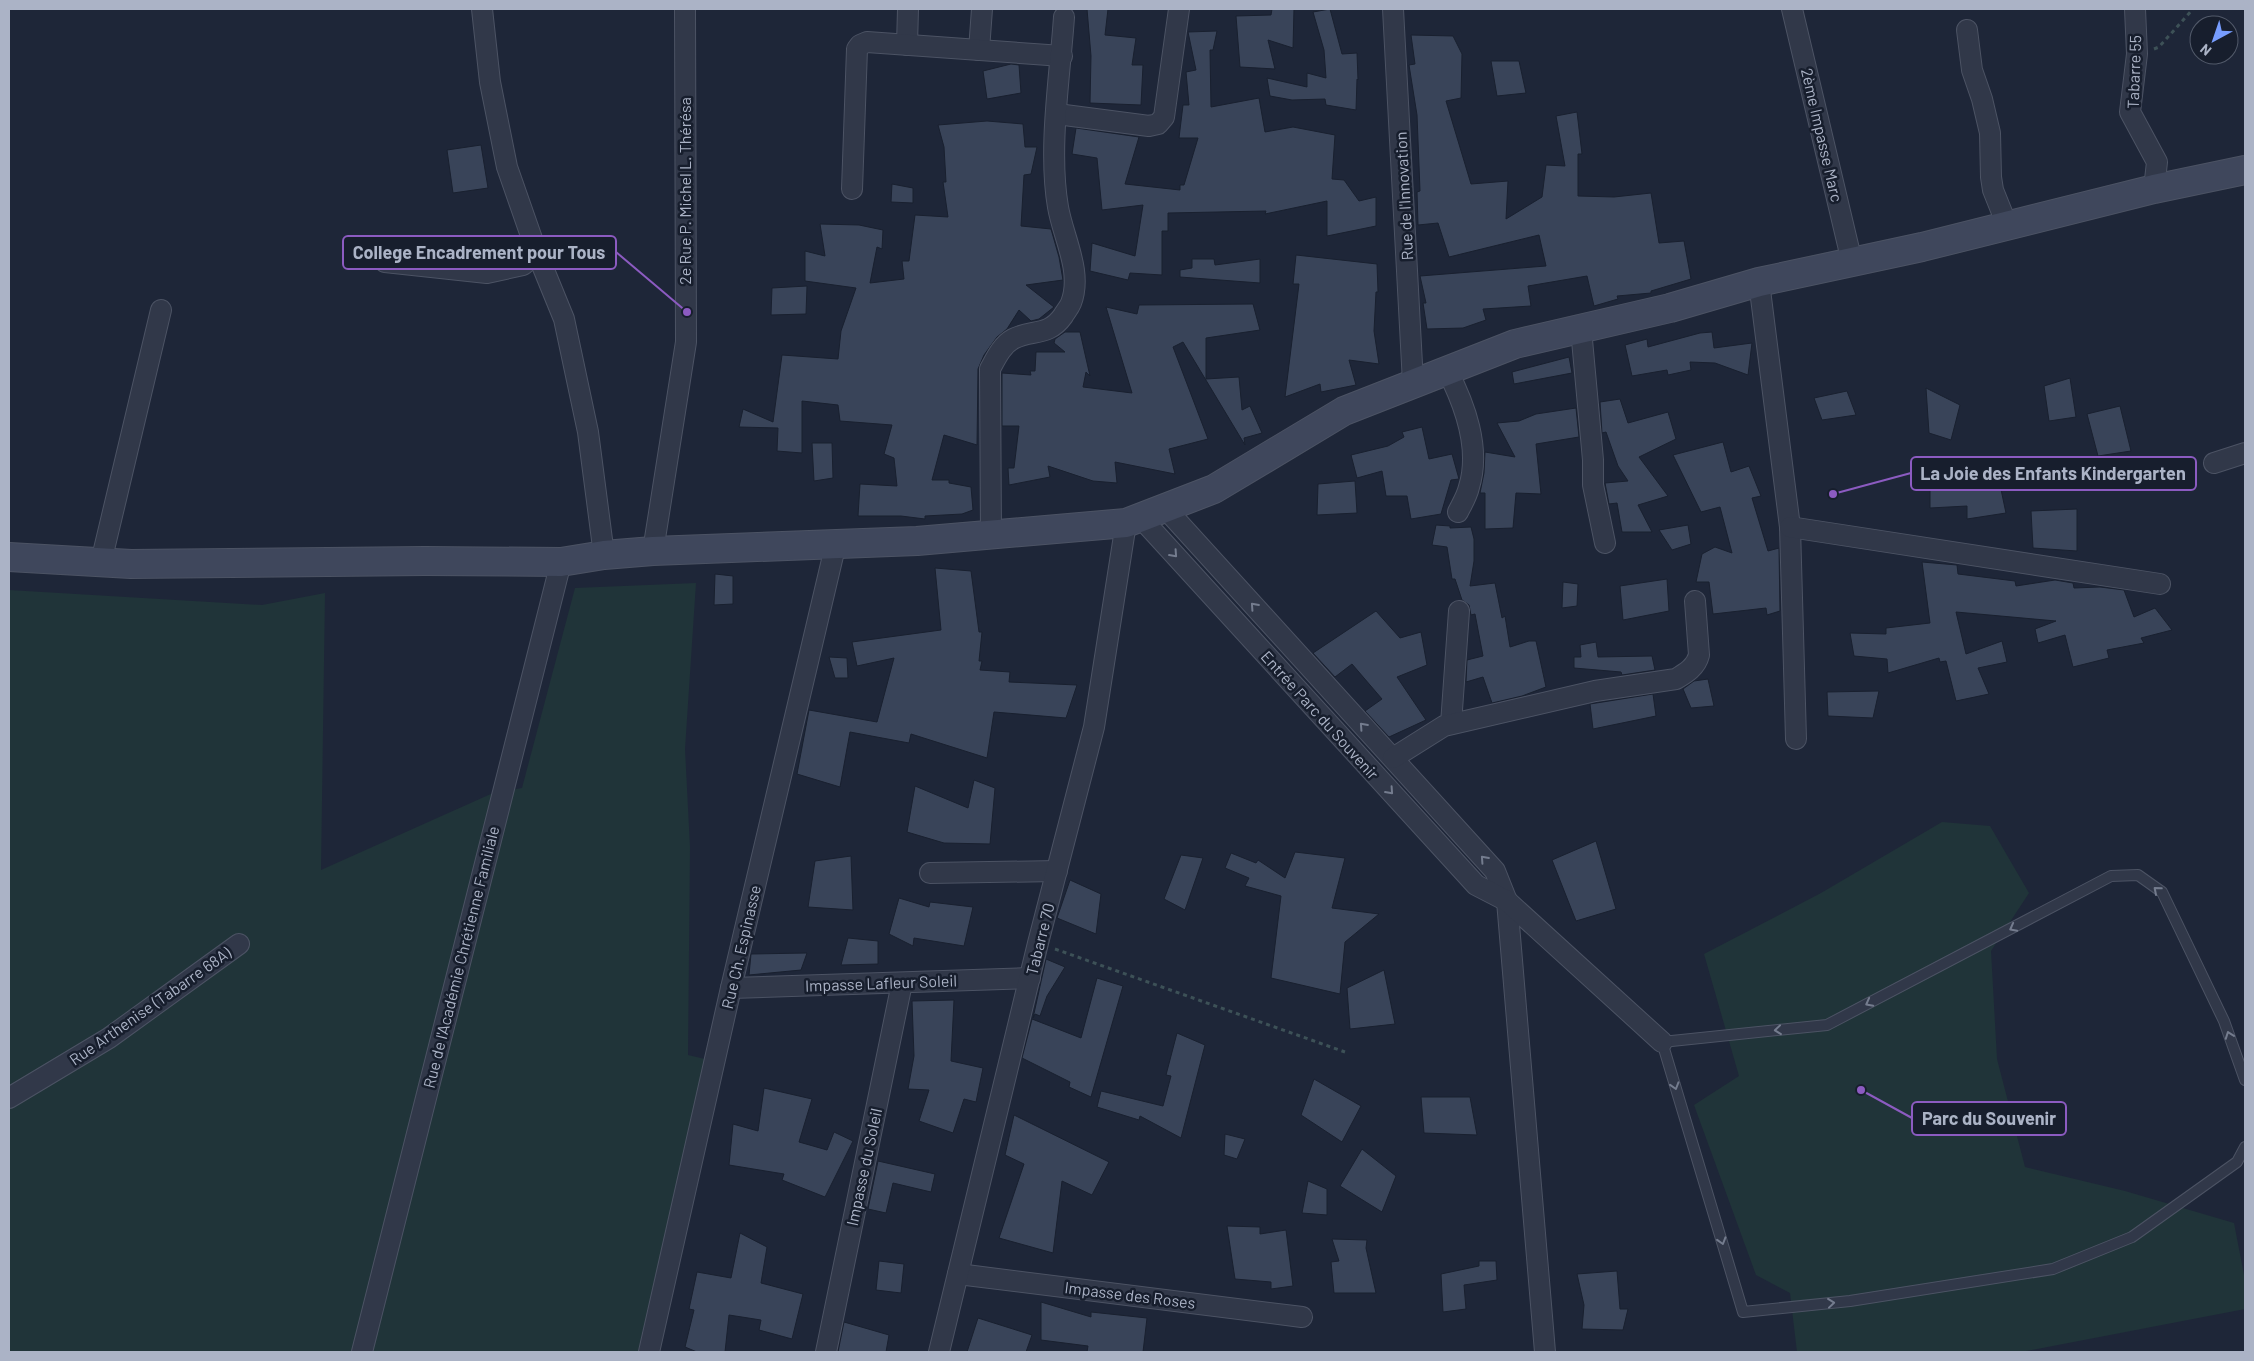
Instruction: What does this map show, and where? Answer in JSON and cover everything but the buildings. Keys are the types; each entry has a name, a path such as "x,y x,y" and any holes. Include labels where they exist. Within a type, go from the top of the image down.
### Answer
{"main road":[{"path":"9,557 101,562 561,562 604,555 653,551 917,540 1060,530 1133,521 1214,489 1344,411 1515,344 1670,308 1759,282 2007,226 2154,189 2245,170"}],"street":[{"path":"482,9 490,82 506,167 537,253 564,319 588,432 604,555"},
{"name":"2e Rue P. Michel L. Thérésa","path":"653,551 686,342 685,9"},
{"path":"907,45 908,9"},
{"path":"979,50 982,9"},
{"path":"1058,114 1149,126 1158,124 1164,117 1179,9"},
{"name":"Rue de l'Innovation","path":"1393,9 1413,383"},
{"name":"2ème Impasse Marc","path":"1792,9 1852,262"},
{"name":"Tabarre 55","path":"2135,9 2137,54 2130,112 2157,162 2154,189"},
{"path":"991,534 990,369 1000,351 1013,339 1048,331 1058,322 1071,304 1074,287 1070,246 1058,207 1055,155 1064,17"},
{"path":"1967,30 1972,70 1982,99 1990,132 1993,190 2007,226"},
{"path":"852,189 857,49 860,45 866,42 1062,56"},
{"path":"385,262 487,273 523,265 537,253"},
{"path":"1759,282 1790,527 1796,738"},
{"path":"101,562 161,310"},
{"path":"1581,329 1593,460 1593,485 1605,543"},
{"path":"1447,370 1459,394 1470,428 1473,473 1469,489 1458,512"},
{"path":"2214,463 2245,453"},
{"name":"Entrée Parc du Souvenir","path":"1166,509 1495,871 1507,902"},
{"name":"Entrée Parc du Souvenir","path":"1133,521 1476,885 1507,902 1662,1042"},
{"name":"Tabarre 70","path":"939,1352 1038,943 1094,727 1133,521"},
{"path":"1790,527 2160,584"},
{"name":"Rue Ch. Espinasse","path":"649,1352 731,988 836,543"},
{"name":"Rue de l'Académie Chrétienne Familiale","path":"362,1352 561,562"},
{"path":"1393,758 1444,726 1594,691 1676,679 1687,672 1697,661 1699,655 1695,601"},
{"path":"1452,724 1460,611"},
{"path":"930,873 1057,871"},
{"path":"1507,902 1545,1352"},
{"name":"Rue Arthenise (Tabarre 68A)","path":"9,1098 109,1038 239,944"},
{"name":"Impasse Lafleur Soleil","path":"731,988 1030,978"},
{"name":"Impasse du Soleil","path":"826,1352 902,982"},
{"name":"Impasse des Roses","path":"958,1274 1302,1316"}],"lane":[{"path":"2245,1080 2224,1021 2162,892 2138,875 2111,876 1827,1025 1662,1042 1743,1312 1850,1301 2053,1269 2132,1237 2237,1162 2245,1147"}],"path":[{"path":"2159,47 2194,9"},
{"path":"1038,943 1345,1052"}],"green space":[{"path":"696,583 685,749 690,847 688,1055 705,1059 638,1352 9,1352 9,590 262,605 325,593 321,870 493,793 522,788 575,588"},
{"path":"1942,822 1990,826 2029,893 1991,951 1997,1059 2025,1167 2125,1191 2234,1223 2245,1280 2245,1309 2021,1352 1797,1352 1790,1293 1756,1275 1694,1105 1739,1076 1704,954 1821,893"}],"place":[{"name":"College Encadrement pour Tous","path":"687,312"},
{"name":"La Joie des Enfants Kindergarten","path":"1833,494"},
{"name":"Parc du Souvenir","path":"1861,1090"}]}
